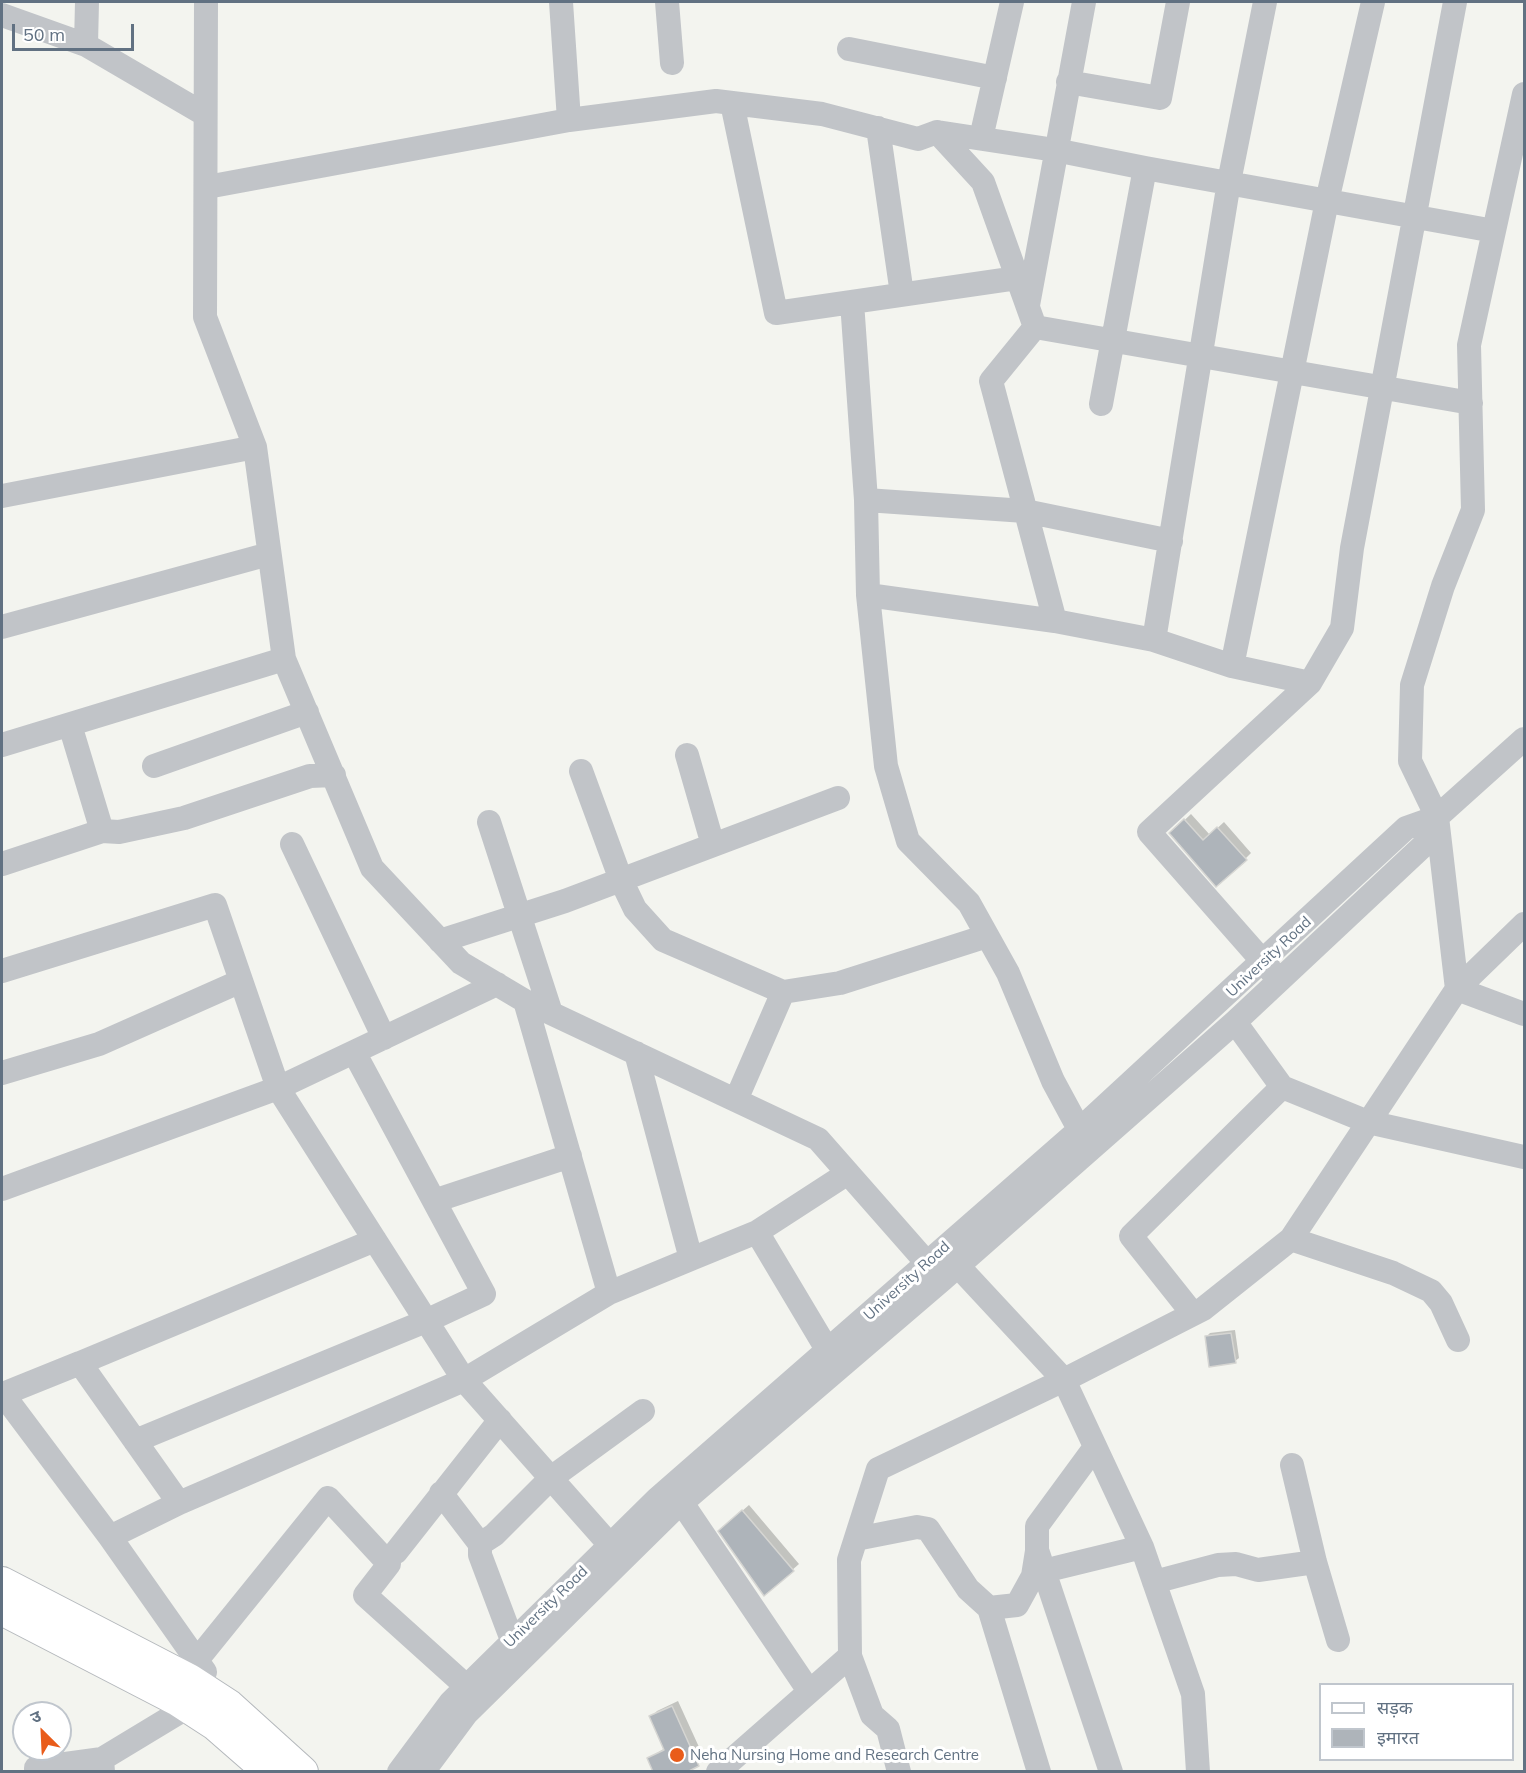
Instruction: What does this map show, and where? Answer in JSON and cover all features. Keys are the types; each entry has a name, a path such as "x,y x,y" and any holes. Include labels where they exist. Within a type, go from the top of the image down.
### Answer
{"main road":[{"path":"2,1583 189,1680 229,1706 302,1772"},
{"path":"2,1609 188,1707 215,1724 270,1772"}],"street":[{"path":"86,45 87,2"},
{"path":"206,2 205,317 255,447 284,659 372,868 461,963 525,1001 818,1139 925,1263 950,1273 1064,1380 1142,1547 1192,1694 1191,1770"},
{"path":"561,2 569,120"},
{"path":"667,2 672,63"},
{"path":"981,138 1010,2"},
{"path":"1055,621 991,381 1031,317 1055,150 1084,2"},
{"path":"1068,82 1160,98 1178,2"},
{"path":"1154,640 1229,182 1265,2"},
{"path":"1232,666 1327,201 1373,2"},
{"path":"1279,981 1149,832 1310,683 1342,628 1352,548 1381,387 1455,2"},
{"path":"2,15 86,45 204,114"},
{"path":"849,49 995,78"},
{"path":"1457,989 1437,817 1410,761 1412,685 1443,586 1473,510 1469,345 1524,94"},
{"path":"207,187 569,120 716,101 822,114 918,139 937,132 1055,150 1413,218 1494,231"},
{"path":"732,103 776,313 1017,278"},
{"path":"878,128 902,294"},
{"path":"937,132 983,182 1031,317"},
{"path":"1101,404 1145,168"},
{"path":"852,302 866,500 868,595 886,766 896,805 908,841 969,903 1008,973 1053,1081 1085,1139"},
{"path":"1031,317 1112,340 1471,403"},
{"path":"2,496 255,447"},
{"path":"866,500 1025,511 1171,541"},
{"path":"2,627 269,554"},
{"path":"868,595 1055,621 1154,640 1232,666 1310,683"},
{"path":"2,746 284,659"},
{"path":"154,766 307,712"},
{"path":"70,724 102,831"},
{"name":"University Road","path":"423,1772 481,1699 682,1503 950,1273 1263,962 1406,828 1437,817 1524,740"},
{"path":"687,755 713,845"},
{"path":"581,771 621,880 635,909 663,940 783,992 840,983 987,936"},
{"path":"2,864 102,831 119,832 184,818 310,776 334,775"},
{"path":"440,941 621,880 838,798"},
{"name":"University Road","path":"399,1772 465,1686 657,1499 828,1351 925,1263 1235,1022 1424,845 1437,817"},
{"path":"489,822 551,1013"},
{"path":"292,844 384,1038"},
{"path":"2,971 215,905 278,1088 464,1380 610,1545"},
{"path":"899,1772 888,1729 872,1715 850,1656 849,1560 878,1469 1064,1380 1193,1314 1291,1239 1457,989 1524,924"},
{"path":"2,1073 99,1044 241,981"},
{"path":"2,1190 278,1088 497,984"},
{"path":"1457,989 1524,1014"},
{"path":"736,1100 783,992"},
{"path":"525,1001 609,1293"},
{"path":"1235,1022 1282,1087 1368,1122 1524,1157"},
{"path":"135,1441 426,1321 484,1294 354,1052"},
{"path":"636,1053 691,1259"},
{"path":"1193,1314 1131,1236 1282,1087"},
{"path":"434,1201 570,1156"},
{"path":"110,1537 179,1503 464,1380 609,1293 757,1232 848,1173"},
{"path":"757,1232 828,1351"},
{"path":"1291,1239 1393,1273 1431,1291 1441,1303 1458,1340"},
{"path":"229,1706 110,1537 2,1393 80,1363 375,1240"},
{"path":"80,1363 179,1503"},
{"path":"480,1544 494,1535 551,1479 643,1411"},
{"path":"396,1552 500,1420"},
{"path":"988,1608 1017,1605 1033,1576 1037,1551 1037,1526 1095,1447"},
{"path":"1292,1465 1315,1562 1338,1640"},
{"path":"441,1493 480,1544 480,1555 512,1640"},
{"path":"197,1660 328,1498 389,1564 365,1595 465,1686"},
{"path":"682,1503 809,1691"},
{"path":"856,1539 917,1527 928,1529 968,1589 988,1608 1039,1772"},
{"path":"1056,1568 1142,1547"},
{"path":"1037,1551 1112,1772"},
{"path":"1154,1582 1218,1565 1236,1564 1258,1570 1315,1562"},
{"path":"718,1772 850,1656"},
{"path":"36,1772 36,1768 102,1765 188,1707"}],"building":[{"path":"1184,819 1203,840 1217,827 1247,860 1216,887 1169,833"},
{"path":"1231,1333 1236,1363 1209,1367 1205,1336"},
{"path":"742,1510 794,1571 764,1596 718,1531"},
{"path":"672,1706 699,1766 687,1772 653,1772 647,1758 664,1750 649,1716"}],"place":[{"name":"Neha Nursing Home and Research Centre","path":"677,1755"}]}
